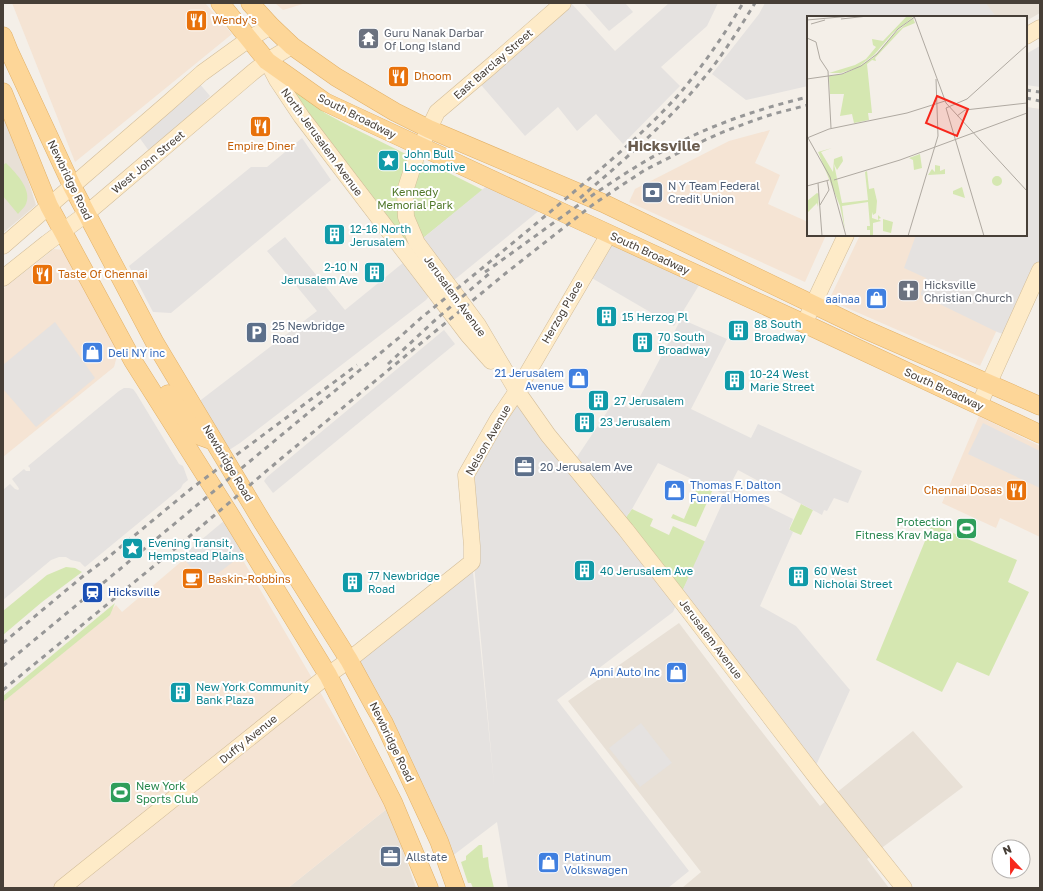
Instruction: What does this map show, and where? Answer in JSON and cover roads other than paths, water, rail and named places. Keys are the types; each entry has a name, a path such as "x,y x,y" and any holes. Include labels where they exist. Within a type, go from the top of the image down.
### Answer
{"main road":[{"name":"South Broadway","path":"220,3 267,61 325,102 1040,434"},
{"name":"South Broadway","path":"250,3 292,46 336,77 429,130 603,202 864,329 1040,406"},
{"name":"East Barclay Street","path":"429,130 437,112 563,3"},
{"path":"3,246 202,73 249,39 271,26"},
{"path":"1027,35 1040,28"},
{"name":"Newbridge Road","path":"3,36 72,186 155,343 349,660 372,704 384,723 439,841 456,888"},
{"name":"West John Street","path":"3,278 86,214 267,61 292,46"},
{"name":"North Jerusalem Avenue","path":"267,61 301,116 468,335"},
{"path":"3,92 49,206 133,361 231,515 328,674 393,802 429,888"},
{"name":"Jerusalem Avenue","path":"429,130 420,146 405,191 406,217 417,243 478,325 517,391 548,435 679,598 819,781 904,888"},
{"name":"Herzog Place","path":"517,391 608,234"},
{"path":"804,324 846,236"},
{"path":"979,405 1040,270"},
{"name":"Jerusalem Avenue","path":"468,335 517,391"},
{"path":"143,376 163,388 193,430 200,436 215,442"},
{"name":"Nelson Avenue","path":"472,562 466,475 494,426 517,391"},
{"path":"231,515 235,513 252,528 270,551 284,555"},
{"name":"Duffy Avenue","path":"62,888 328,674 349,660 472,562"}],"railway":[{"path":"3,666 542,219 620,152 658,117 681,92 714,49 743,3"},
{"path":"580,198 675,111 710,70 737,32 755,3"},
{"path":"1027,90 1040,92"},
{"path":"485,272 624,174 674,145 706,130 740,117 807,97"},
{"path":"1027,98 1040,101"},
{"path":"3,690 506,273 595,203 645,170 694,145 755,120 807,105"},
{"path":"386,155 394,168"},
{"path":"388,364 433,322 491,272"},
{"path":"3,643 192,488 357,365"}],"place":[{"name":"Wendy's","path":"197,20"},
{"name":"Guru Nanak Darbar Of Long Island","path":"368,39"},
{"name":"Dhoom","path":"398,76"},
{"name":"Empire Diner","path":"261,126"},
{"name":"John Bull Locomotive","path":"389,160"},
{"name":"N Y Team Federal Credit Union","path":"653,192"},
{"name":"12-16 North Jerusalem","path":"335,235"},
{"name":"2-10 N Jerusalem Ave","path":"374,273"},
{"name":"Taste Of Chennai","path":"43,274"},
{"name":"Hicksville Christian Church","path":"909,291"},
{"name":"aainaa","path":"876,299"},
{"name":"15 Herzog Pl","path":"606,317"},
{"name":"88 South Broadway","path":"739,330"},
{"name":"25 Newbridge Road","path":"257,332"},
{"name":"70 South Broadway","path":"643,343"},
{"name":"Deli NY inc","path":"93,353"},
{"name":"21 Jerusalem Avenue","path":"579,379"},
{"name":"10-24 West Marie Street","path":"734,380"},
{"name":"27 Jerusalem","path":"599,401"},
{"name":"23 Jerusalem","path":"585,422"},
{"name":"20 Jerusalem Ave","path":"525,467"},
{"name":"Chennai Dosas","path":"1017,490"},
{"name":"Thomas F. Dalton Funeral Homes","path":"674,491"},
{"name":"Protection Fitness Krav Maga","path":"967,528"},
{"name":"Evening Transit, Hempstead Plains","path":"133,549"},
{"name":"40 Jerusalem Ave","path":"585,571"},
{"name":"60 West Nicholai Street","path":"799,577"},
{"name":"Baskin-Robbins","path":"193,579"},
{"name":"77 Newbridge Road","path":"352,582"},
{"name":"Hicksville","path":"93,592"},
{"name":"Apni Auto Inc","path":"676,672"},
{"name":"New York Community Bank Plaza","path":"181,693"},
{"name":"New York Sports Club","path":"121,792"},
{"name":"Allstate","path":"390,857"},
{"name":"Platinum Volkswagen","path":"548,863"}],"district":[{"name":"Hicksville","path":"664,146"}],"park label":[{"name":"Kennedy Memorial Park","path":"415,198"}]}
